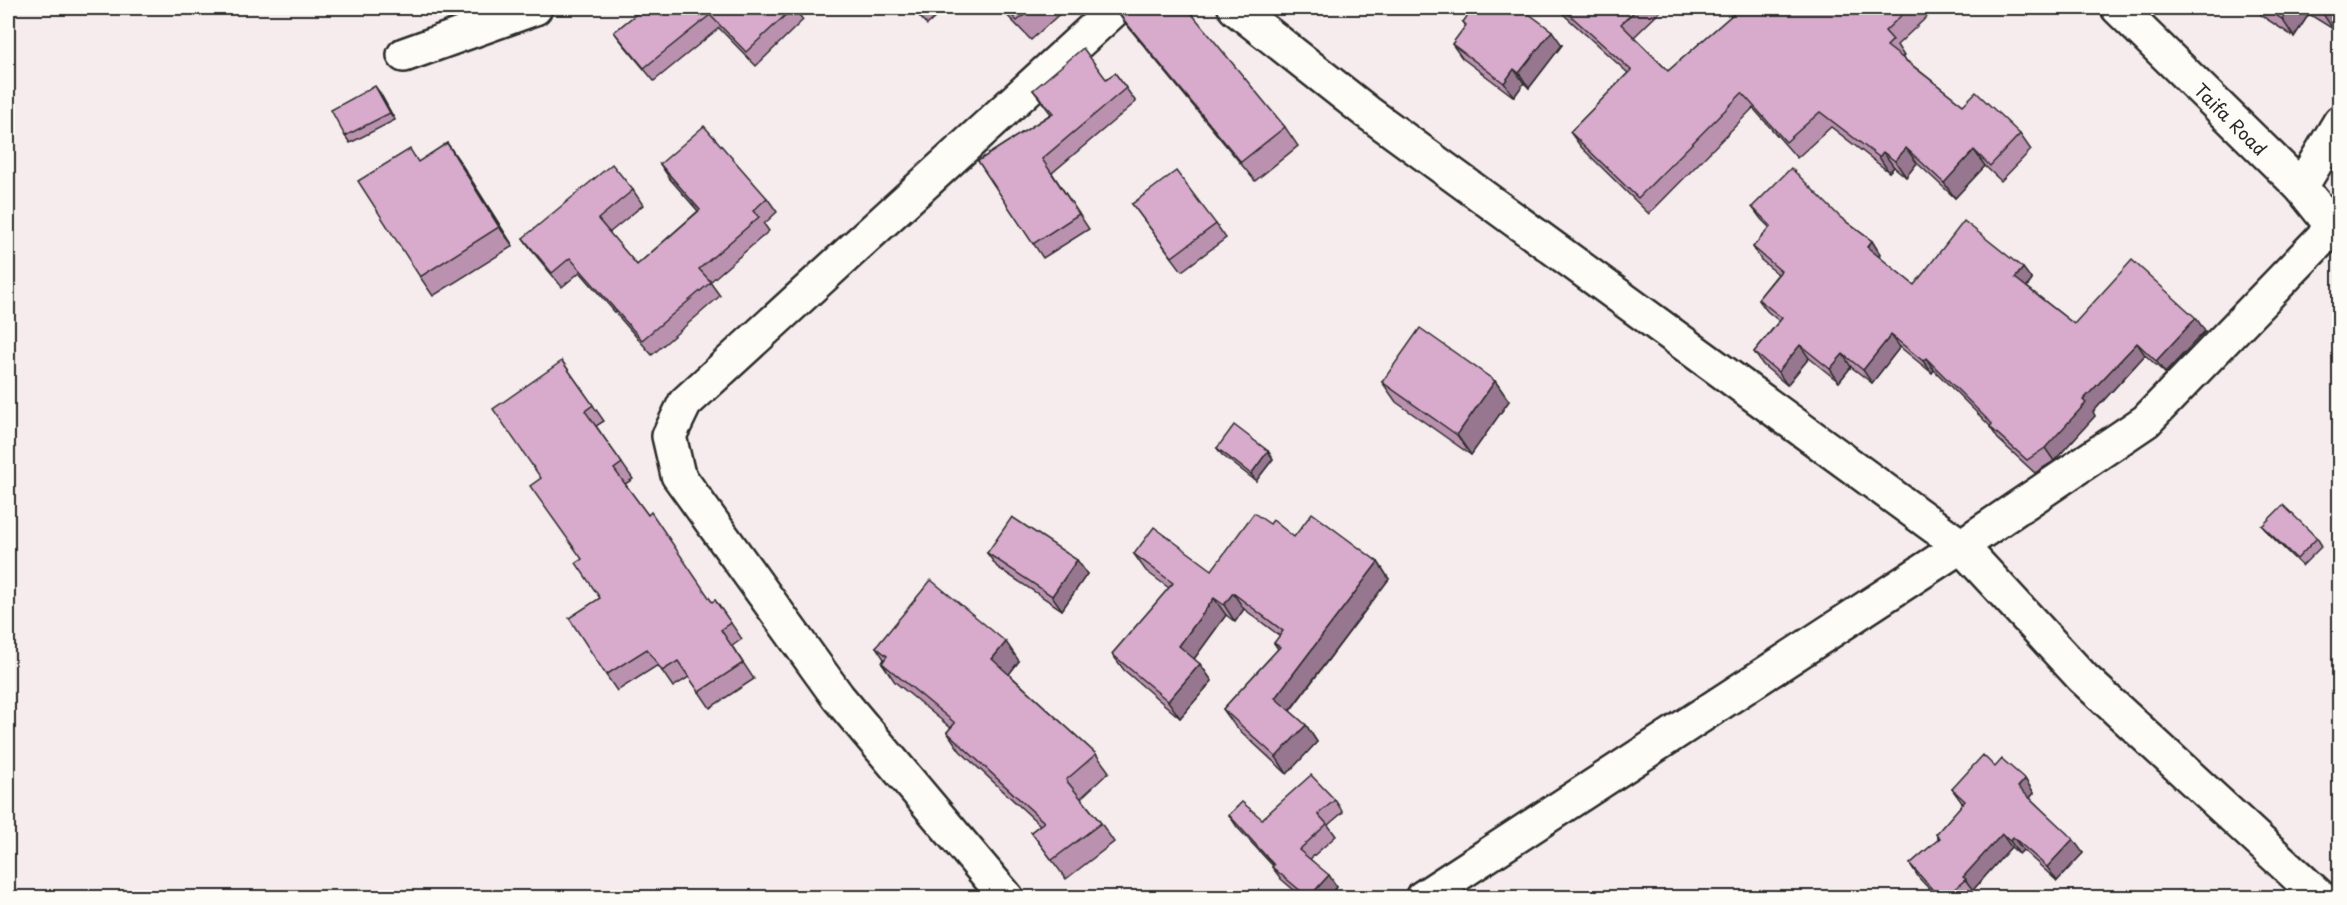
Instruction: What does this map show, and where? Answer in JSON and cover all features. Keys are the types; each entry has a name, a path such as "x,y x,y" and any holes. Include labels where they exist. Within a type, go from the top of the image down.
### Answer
{"main road":[{"path":"404,55 535,8"},
{"path":"1007,897 838,697 678,475 669,436 685,403 1116,8"},
{"path":"1235,8 1367,112 1961,546 2083,678 2321,897"},
{"name":"Taifa Road","path":"2118,8 2301,187 2336,232"},
{"path":"2301,187 2340,122"},
{"path":"1422,897 1961,546 2146,421 2336,232"}],"building":[{"path":"644,8 793,8 746,52 710,15 644,68 614,32"},
{"path":"1005,8 1032,8 1017,21"},
{"path":"1114,8 1187,8 1285,127 1241,162"},
{"path":"1473,8 1521,8 1552,31 1519,73 1514,69 1504,83 1452,44 1466,25 1463,22"},
{"path":"1562,8 1638,8 1621,24 1668,71 1740,8 1909,8 1885,31 1893,40 1887,46 1963,105 1976,92 2020,134 1990,166 1974,150 1944,183 1906,148 1895,161 1883,152 1879,157 1820,112 1786,142 1742,93 1638,198 1570,132 1631,70"},
{"path":"2264,8 2289,8 2282,19"},
{"path":"1083,48 1106,79 1115,73 1126,88 1042,159 1079,214 1033,244 978,161 1053,113 1033,90"},
{"path":"375,86 390,113 345,136 331,110"},
{"path":"704,126 767,198 753,211 759,217 699,269 711,282 642,340 570,258 552,273 523,238 612,164 633,190 598,219 637,265 700,210 660,164"},
{"path":"447,143 499,227 420,277 358,181 410,149 418,162"},
{"path":"1791,168 1841,218 1872,241 1867,247 1914,285 1964,221 2023,268 2015,278 2074,324 2132,260 2196,318 2156,361 2137,343 2083,400 2086,403 2045,448 2027,460 1990,427 1992,424 1926,358 1923,361 1891,335 1863,370 1843,354 1830,369 1800,345 1778,372 1754,352 1782,318 1758,299 1781,271 1753,247 1771,226 1752,207"},
{"path":"1176,171 1216,224 1172,257 1132,204"},
{"path":"1420,328 1495,381 1457,435 1382,382"},
{"path":"562,361 593,405 585,411 622,463 614,469 648,515 651,512 712,602 715,600 731,623 721,630 743,663 699,692 678,661 662,671 647,649 606,675 569,618 600,598 576,563 582,559 530,486 541,478 493,409"},
{"path":"1234,425 1268,451 1251,474 1217,448"},
{"path":"2283,505 2317,538 2297,559 2262,526"},
{"path":"1254,513 1270,524 1273,520 1294,537 1312,513 1378,562 1275,698 1306,725 1276,757 1223,709 1280,647 1274,643 1283,631 1233,593 1224,605 1214,598 1179,646 1200,664 1168,701 1112,654 1173,583 1134,554 1154,527 1212,570"},
{"path":"1012,517 1077,560 1052,596 987,553"},
{"path":"931,580 1006,642 992,659 1096,754 1066,780 1101,823 1052,860 1031,832 1044,822 947,732 955,723 882,663 887,656 876,647"},
{"path":"1983,755 1995,767 2002,759 2025,779 2018,787 2073,839 2047,867 2013,837 2010,841 2002,834 1963,877 1966,879 1945,897 1939,897 1910,864 1940,838 1936,834 1965,801 1952,789"},
{"path":"1311,775 1335,800 1318,814 1327,824 1299,850 1329,875 1308,897 1272,867 1274,865 1229,815 1242,802 1262,819"}]}
